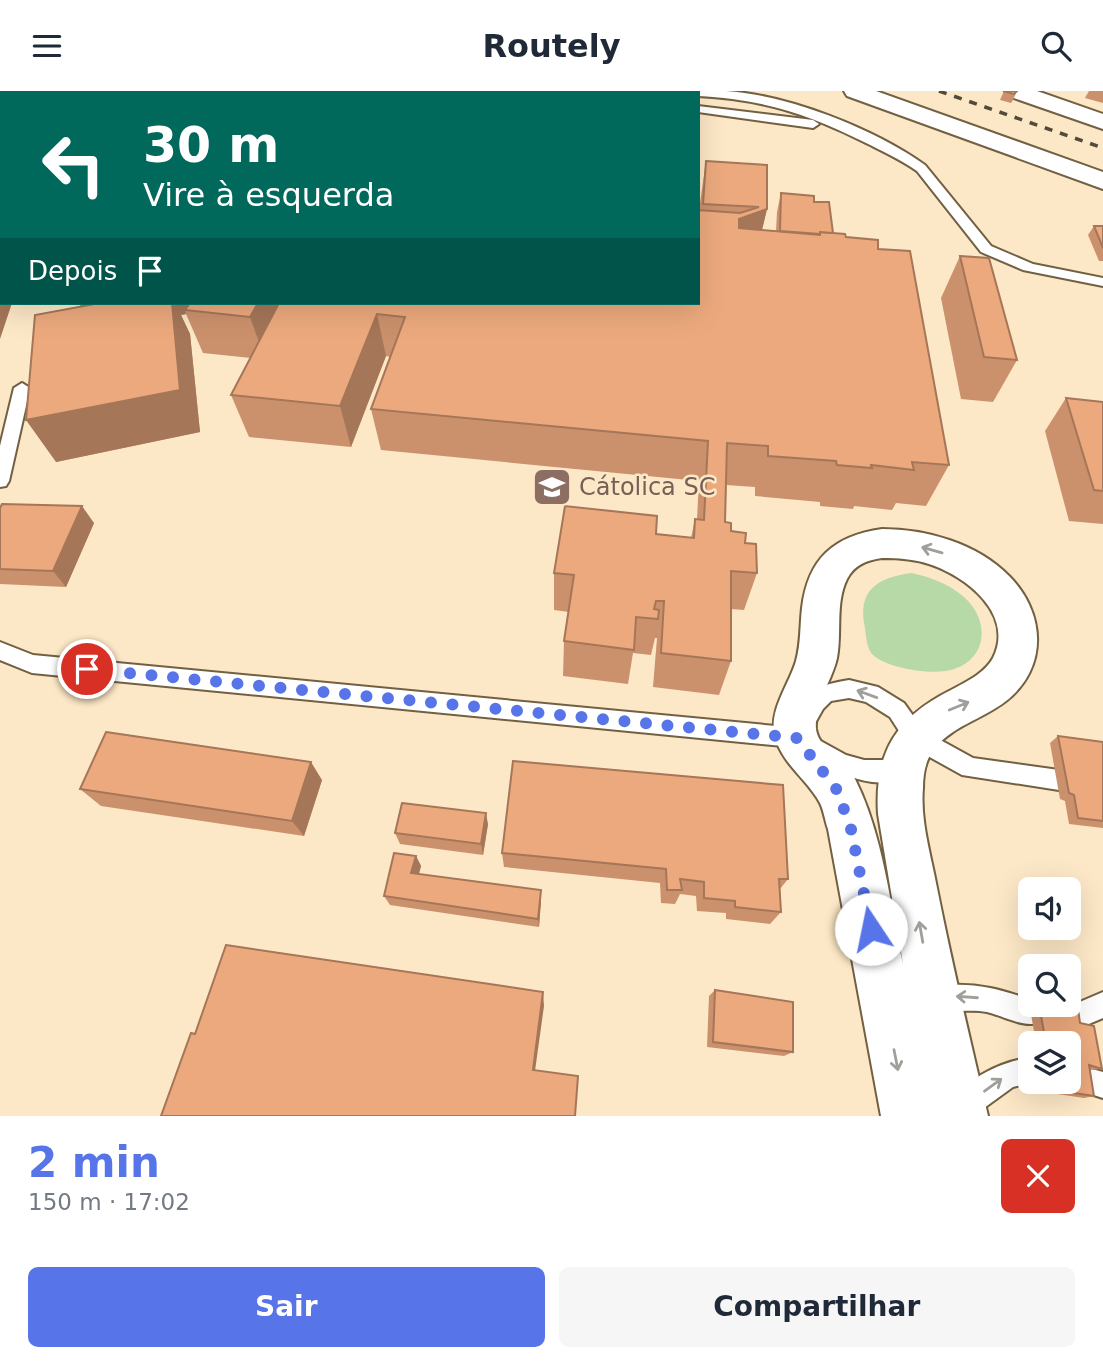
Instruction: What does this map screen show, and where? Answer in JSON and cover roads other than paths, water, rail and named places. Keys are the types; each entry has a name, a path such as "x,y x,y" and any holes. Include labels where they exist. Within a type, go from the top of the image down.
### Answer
{"street":[{"path":"855,91 1102,185"},
{"path":"1016,91 1103,122"},
{"path":"908,1116 909,1001 900,801 903,772 916,738 944,712 972,701 995,687 1009,668 1018,642 1015,615 1002,593 978,572 944,553 908,543 871,543 849,551 834,566 825,588 817,658 797,714 797,738 837,790 909,1001 960,1113"}],"lane":[{"path":"700,92 786,105 907,158 921,168 986,250 1024,267 1103,282"},
{"path":"700,109 842,128"},
{"path":"0,481 22,388"},
{"path":"0,651 32,664 797,738 840,764 859,771 890,770 916,738"},
{"path":"797,738 816,702 826,693 849,689 871,694 897,710 916,738 970,768 1059,780"},
{"path":"909,1001 962,995 992,999 1018,1008"},
{"path":"1070,1019 1103,1005"},
{"path":"960,1113 1004,1077 1018,1072"}],"railway":[{"path":"939,91 1103,148"}],"place":[{"name":"Cátolica SC","path":"552,487"}]}
